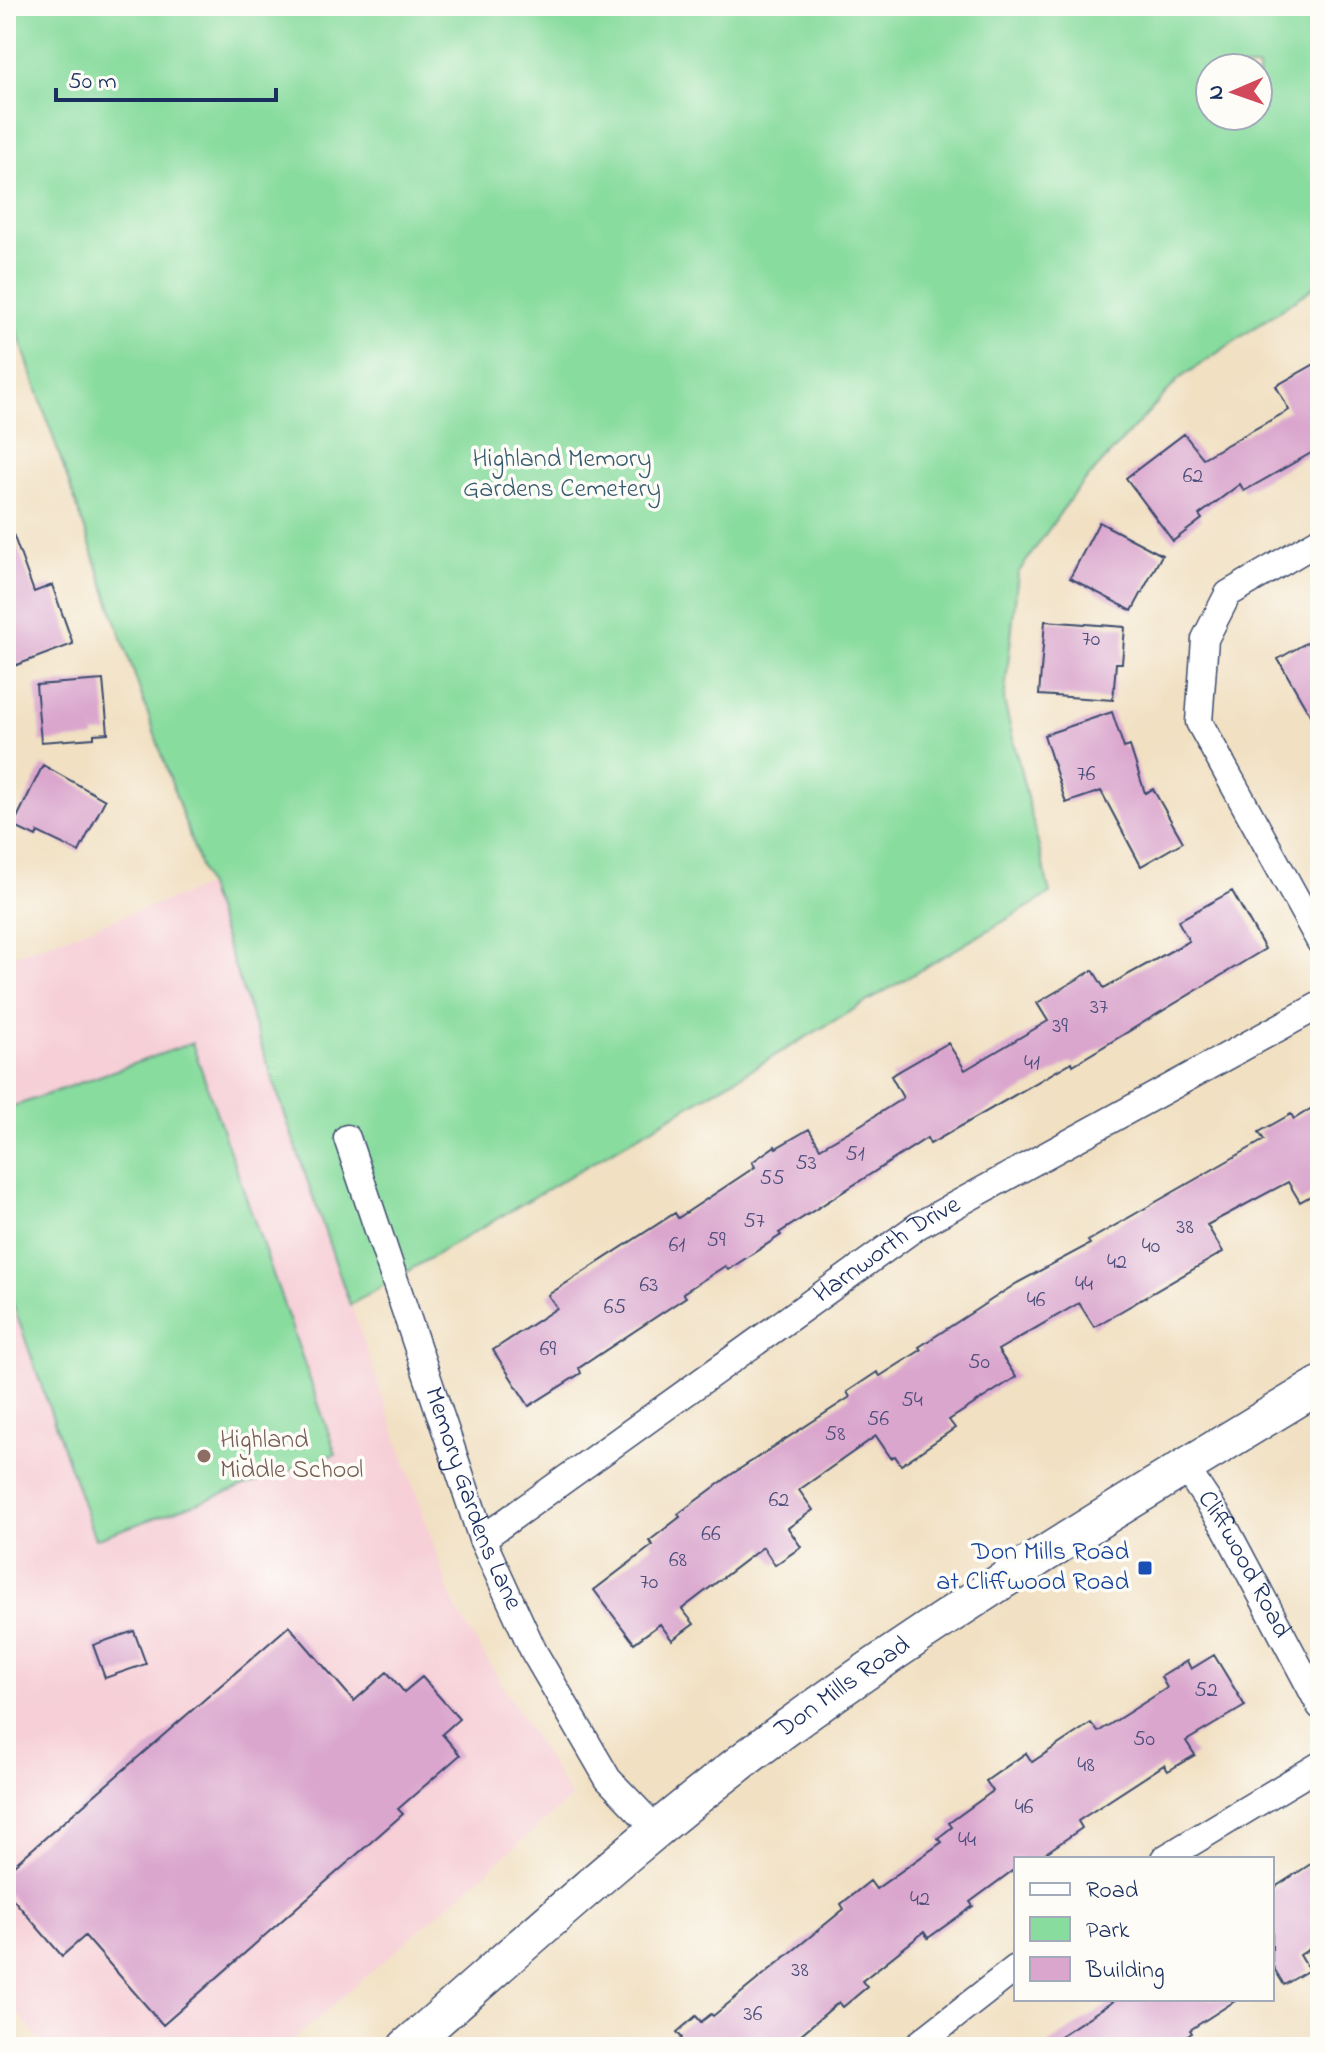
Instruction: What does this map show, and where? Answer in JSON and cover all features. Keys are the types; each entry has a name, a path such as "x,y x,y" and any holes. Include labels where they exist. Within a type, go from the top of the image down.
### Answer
{"main road":[{"name":"Don Mills Road","path":"406,2047 656,1829 781,1732 973,1599 1320,1385"}],"street":[{"path":"1320,540 1228,594 1205,639 1199,722 1320,942"},
{"name":"Harnworth Drive","path":"482,1539 919,1225 1320,1005"},
{"name":"Memory Gardens Lane","path":"347,1138 482,1539 534,1652 603,1769 656,1829"},
{"name":"Cliffwood Road","path":"1185,1467 1225,1527 1320,1706"},
{"path":"1167,1857 1320,1765"},
{"path":"915,2047 1014,1970"}],"shaded area":[{"name":"Highland Middle School","path":"207,886 455,1607 571,1798 285,2047 46,2047 6,2000 6,958"}],"green space":[{"name":"Highland Memory Gardens Cemetery","path":"6,6 1320,6 1320,283 1179,379 1075,492 1018,573 1004,701 1050,894 350,1305 6,299"},
{"path":"192,1043 336,1454 95,1539 6,1284 6,1109"}],"building":[{"path":"1320,361 1320,448 1244,491 1240,484 1199,515 1202,519 1173,541 1126,478 1184,434 1203,458 1289,410 1276,386"},
{"path":"1099,522 1162,555 1132,611 1070,578"},
{"path":"6,523 9,523 34,592 52,585 73,644 6,669"},
{"path":"1045,621 1125,627 1122,663 1116,663 1113,700 1039,695"},
{"path":"1320,635 1320,732 1278,659"},
{"path":"103,680 108,733 94,734 94,738 41,742 36,685"},
{"path":"1112,712 1124,748 1130,746 1145,793 1153,789 1183,842 1141,866 1101,791 1066,803 1044,735"},
{"path":"43,765 105,800 79,852 38,832 36,837 13,826"},
{"path":"1232,891 1265,949 1073,1065 1072,1062 930,1144 927,1138 779,1233 781,1235 728,1270 725,1266 683,1293 686,1297 579,1368 581,1373 529,1406 493,1350 557,1308 548,1295 675,1213 678,1218 755,1167 752,1162 775,1146 809,1129 820,1148 862,1124 903,1098 891,1076 948,1043 965,1070 1048,1021 1037,1003 1093,970 1104,988 1189,941 1178,921"},
{"path":"1320,1103 1320,1191 1300,1202 1288,1182 1207,1225 1223,1252 1094,1327 1079,1303 998,1350 1016,1377 949,1420 955,1428 901,1465 895,1456 891,1458 876,1436 799,1490 813,1510 788,1528 801,1547 775,1565 763,1547 682,1609 694,1624 672,1640 660,1624 634,1643 594,1590 653,1545 649,1541 680,1517 678,1514 732,1474 850,1397 847,1392 877,1372 880,1376 921,1350 919,1347 1017,1283 1090,1244 1088,1241 1264,1140 1259,1132 1291,1114 1294,1119"},
{"path":"289,1626 354,1701 387,1672 404,1692 422,1677 459,1719 442,1734 460,1755 398,1809 403,1814 163,2025 85,1936 62,1956 6,1891 6,1872"},
{"path":"134,1631 146,1664 105,1678 93,1645"},
{"path":"1214,1655 1245,1706 1186,1741 1195,1755 1168,1771 1164,1765 1078,1821 1082,1828 1040,1857 1014,1857 1014,1869 970,1902 973,1906 928,1938 924,1932 862,1981 867,1987 843,2007 839,2002 786,2047 672,2047 682,2038 677,2032 696,2016 701,2022 711,2014 713,2016 844,1909 841,1904 870,1881 876,1889 942,1842 938,1838 952,1827 949,1823 993,1791 986,1781 1026,1753 1032,1762 1091,1723 1098,1732 1167,1688 1161,1677 1187,1661 1191,1669"},
{"path":"1320,1858 1320,1942 1300,1955 1309,1970 1284,1985 1274,1968 1274,1888"},
{"path":"1114,2001 1235,2001 1190,2030 1192,2033 1171,2047 1043,2047"}],"place":[{"name":"Highland Middle School","path":"204,1456"},
{"name":"Don Mills Road at Cliffwood Road","path":"1145,1568"}]}
